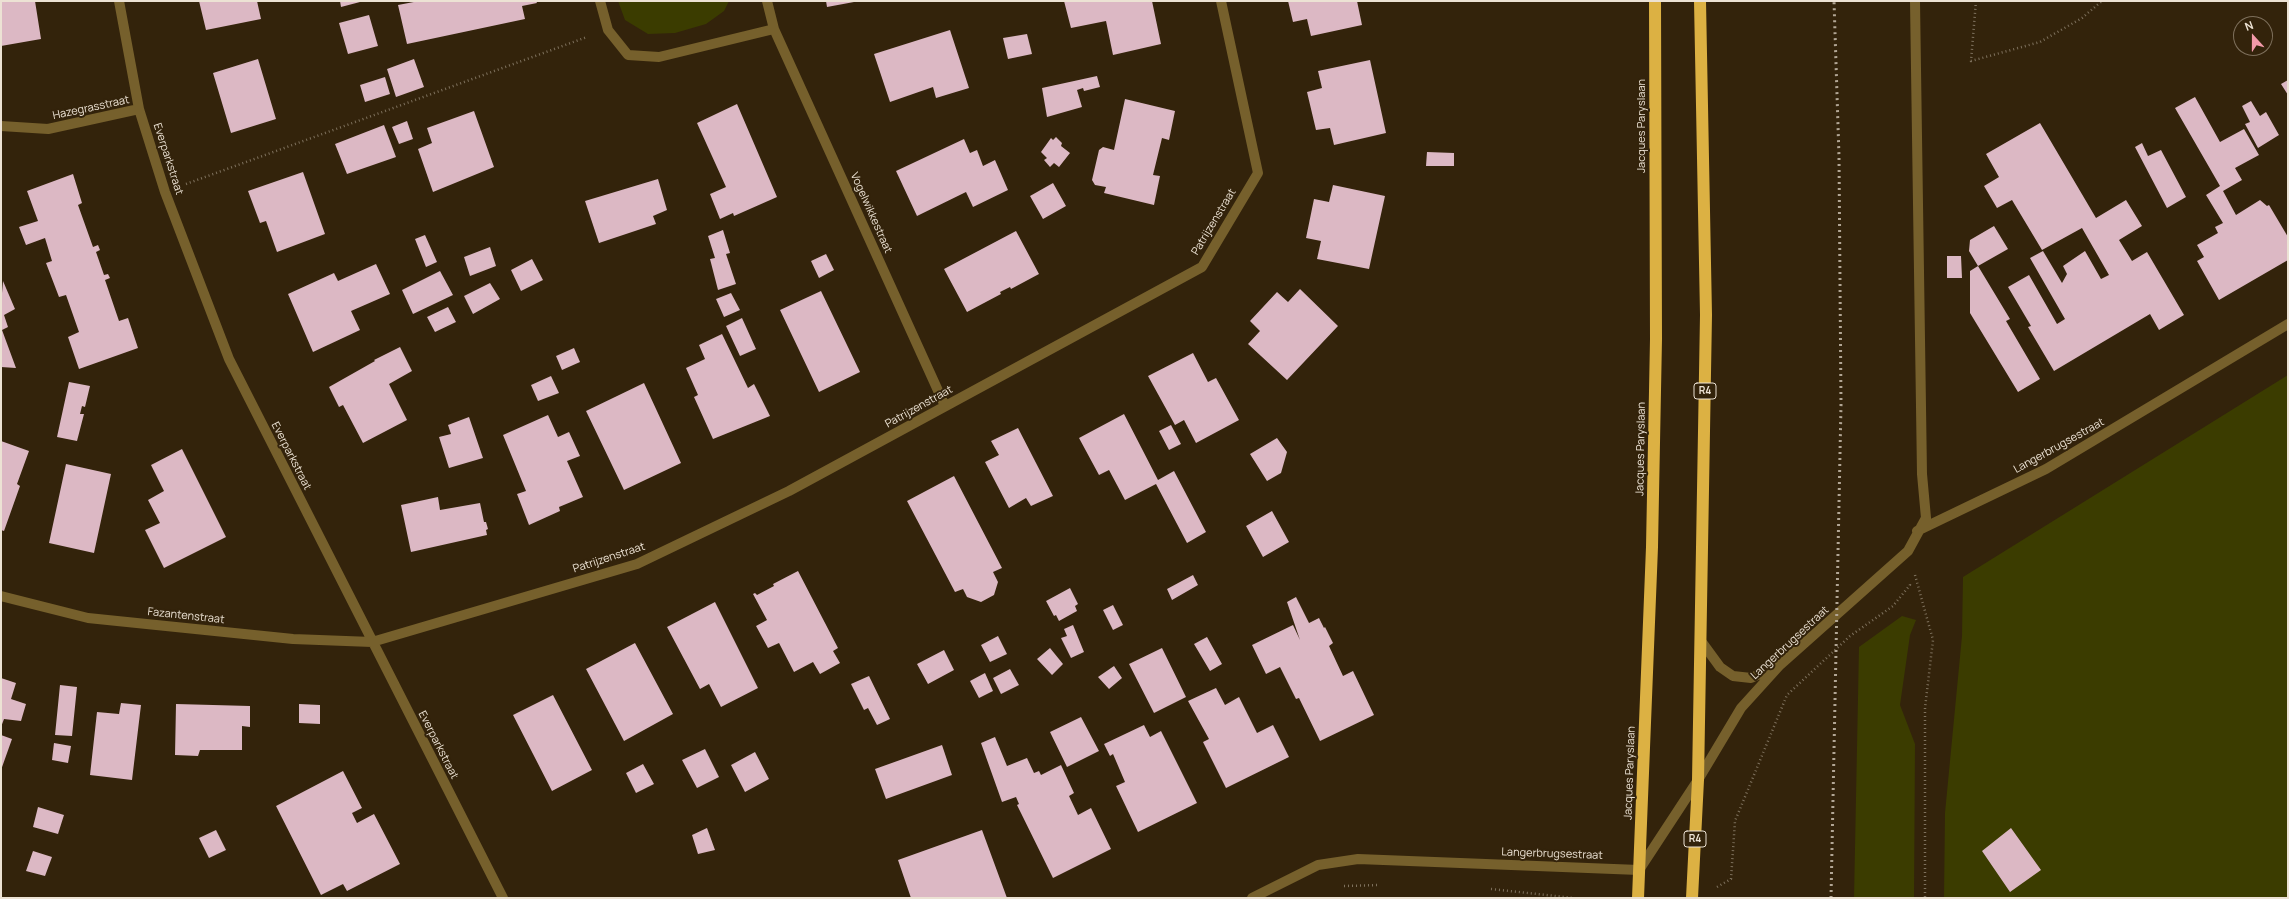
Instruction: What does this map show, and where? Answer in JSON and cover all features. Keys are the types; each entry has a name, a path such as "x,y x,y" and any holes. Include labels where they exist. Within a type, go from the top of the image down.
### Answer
{"highway":[{"name":"Jacques Paryslaan","path":"1638,898 1652,547 1656,339 1655,1"},
{"name":"R4","path":"1692,898 1698,780 1706,315 1700,1"}],"street":[{"name":"Everparkstraat","path":"119,1 139,109 165,192 229,358 503,898"},
{"path":"600,1 608,30 628,55 659,57 774,29"},
{"name":"Vogelwikkestraat","path":"767,1 774,29 946,406"},
{"name":"Patrijzenstraat","path":"372,642 637,564 790,491 1202,267 1258,173 1221,1"},
{"path":"1915,1 1922,474 1926,518 1918,531"},
{"name":"Hazegrasstraat","path":"1,126 48,129 139,109"},
{"name":"Langerbrugsestraat","path":"1252,898 1318,865 1358,859 1639,870 1698,780 1741,708 1780,666 1908,551 1918,531 2046,469 2288,324"},
{"name":"Fazantenstraat","path":"1,596 88,618 293,639 372,642"},
{"path":"1701,641 1720,667 1733,676 1751,678 1780,666"}],"path":[{"path":"1976,1 1971,61 2040,42 2082,18 2102,1"},
{"path":"165,192 608,30"},
{"path":"1712,890 1731,879 1735,821 1786,695 1850,636 1893,606 1910,585 1908,551"},
{"path":"1908,551 1933,640 1925,708 1925,898"},
{"path":"1342,886 1382,885"},
{"path":"1483,888 1574,898"}],"shaded area":[{"path":"618,1 729,1 724,11 706,24 675,33 648,34 625,20"},
{"path":"2288,375 2288,898 1944,898 1945,813 1962,636 1963,577"},
{"path":"1902,616 1916,620 1910,635 1900,705 1915,744 1914,898 1854,898 1859,647"}],"building":[{"path":"35,1 41,39 1,46 1,2"},
{"path":"199,1 257,1 261,19 206,30"},
{"path":"340,1 360,1 360,2 341,7"},
{"path":"419,1 536,1 537,3 522,6 525,19 407,44 398,5"},
{"path":"826,1 854,1 854,2 827,7"},
{"path":"1064,1 1152,1 1161,44 1113,55 1106,21 1071,28"},
{"path":"1288,1 1357,1 1362,25 1311,36 1307,19 1293,22"},
{"path":"369,15 378,46 348,54 339,23"},
{"path":"950,30 969,88 936,98 933,87 890,102 874,54"},
{"path":"1027,34 1032,54 1008,59 1003,38"},
{"path":"258,59 276,119 231,133 213,73"},
{"path":"414,59 424,87 396,97 387,69"},
{"path":"1370,60 1386,133 1334,145 1330,128 1316,130 1307,92 1322,88 1318,71"},
{"path":"1097,76 1100,87 1084,91 1083,88 1077,90 1082,107 1047,117 1042,88"},
{"path":"385,77 390,94 365,102 360,85"},
{"path":"2288,80 2288,95 2281,84"},
{"path":"2195,97 2220,142 2244,129 2259,155 2235,168 2242,180 2223,191 2236,215 2260,200 2267,206 2269,205 2288,237 2288,260 2219,300 2197,261 2204,257 2197,245 2218,233 2215,227 2223,223 2206,195 2220,186 2175,108"},
{"path":"1125,99 1175,111 1169,140 1162,138 1153,175 1160,176 1154,205 1104,193 1106,187 1095,185 1092,180 1099,150 1103,147 1114,150"},
{"path":"2251,101 2260,116 2266,112 2279,135 2258,148 2245,124 2250,122 2242,106"},
{"path":"737,104 777,197 734,216 733,213 720,219 710,194 726,187 697,123"},
{"path":"474,111 494,167 433,192 418,149 432,143 427,128"},
{"path":"407,121 413,139 399,144 392,127"},
{"path":"2040,123 2096,218 2126,200 2142,226 2119,240 2132,261 2147,252 2184,315 2159,330 2150,314 2054,371 2028,327 2031,326 2008,287 2029,275 2057,324 2065,319 2030,258 2043,251 2062,283 2067,274 2063,266 2085,251 2101,279 2109,275 2082,228 2042,250 2012,200 1997,208 1984,186 1999,177 1986,154"},
{"path":"384,125 396,157 347,174 335,144"},
{"path":"1056,137 1062,143 1061,146 1070,153 1059,167 1054,163 1050,167 1044,160 1047,158 1041,152 1051,138 1053,140"},
{"path":"964,139 970,153 977,150 983,166 995,160 1008,190 973,207 966,192 917,216 896,171"},
{"path":"2142,143 2148,156 2161,150 2186,197 2167,208 2135,147"},
{"path":"1427,152 1454,153 1454,166 1426,166"},
{"path":"303,172 325,234 277,252 266,221 260,223 248,191"},
{"path":"73,174 82,203 78,205 93,247 98,245 100,250 96,252 104,275 108,274 110,278 105,280 119,321 128,318 138,348 79,369 68,337 79,332 66,295 59,297 46,263 52,261 45,238 26,245 19,227 38,221 27,191"},
{"path":"658,179 667,210 653,216 656,224 599,243 585,201"},
{"path":"1053,183 1066,206 1043,219 1030,196"},
{"path":"1333,185 1385,196 1369,269 1317,259 1321,241 1306,238 1314,199 1329,202"},
{"path":"1994,226 2008,249 1978,266 1969,251 1970,240"},
{"path":"723,230 730,253 726,254 736,284 718,290 710,259 715,258 708,236"},
{"path":"1016,231 1039,274 1011,289 1010,287 1000,292 1001,294 967,312 944,269"},
{"path":"425,235 437,262 426,267 415,239"},
{"path":"490,247 496,266 470,276 464,257"},
{"path":"826,254 834,270 819,278 811,261"},
{"path":"1947,256 1961,256 1962,278 1947,278"},
{"path":"532,259 543,280 521,291 511,270"},
{"path":"376,264 390,294 351,311 360,330 313,352 288,294 334,273 338,281"},
{"path":"1978,266 2010,319 2006,321 2040,379 2018,392 1970,313 1970,271"},
{"path":"440,271 453,295 413,314 402,290"},
{"path":"3,281 15,309 4,315 8,327 2,330 16,368 1,367 1,305"},
{"path":"490,283 500,299 473,314 464,296"},
{"path":"1300,289 1338,326 1287,380 1248,344 1260,331 1250,321 1277,292 1288,302"},
{"path":"821,291 860,372 819,392 780,310"},
{"path":"731,293 740,310 724,317 716,299"},
{"path":"448,307 456,322 435,332 427,317"},
{"path":"742,318 756,349 740,356 726,326"},
{"path":"722,334 748,388 754,384 770,416 713,439 694,397 698,395 686,368 705,359 699,345"},
{"path":"400,347 412,371 389,384 407,420 363,443 343,405 339,407 329,387 375,361 374,360"},
{"path":"574,348 580,362 562,370 556,356"},
{"path":"1193,353 1208,382 1216,378 1239,420 1196,443 1184,420 1175,425 1148,376"},
{"path":"551,376 559,393 538,401 531,385"},
{"path":"69,382 90,386 85,407 82,406 80,414 84,414 77,441 57,437"},
{"path":"644,383 681,463 624,490 586,411"},
{"path":"1124,414 1158,480 1174,471 1206,532 1187,543 1156,484 1125,500 1109,470 1099,475 1079,438"},
{"path":"548,415 558,437 569,432 580,456 567,461 583,497 559,507 560,511 529,525 517,494 526,491 503,435"},
{"path":"469,417 483,458 449,468 439,437 451,434 448,425"},
{"path":"1171,425 1181,444 1169,450 1159,431"},
{"path":"1018,428 1053,496 1031,506 1026,498 1009,508 985,462 999,455 991,441"},
{"path":"1277,438 1287,452 1281,473 1267,481 1250,454"},
{"path":"1,441 29,451 17,484 20,486 4,531 1,530"},
{"path":"182,449 226,537 164,568 145,530 160,523 148,500 164,491 151,465"},
{"path":"66,464 111,474 94,553 49,543"},
{"path":"954,476 1002,568 993,572 998,582 994,595 981,602 967,597 963,589 955,592 907,501"},
{"path":"438,497 440,510 480,503 484,522 486,522 488,529 486,530 487,535 411,552 401,505"},
{"path":"1272,511 1289,542 1263,557 1246,526"},
{"path":"798,571 838,648 833,651 840,663 820,674 813,662 794,672 779,643 768,648 756,626 767,620 753,594 755,593 757,595 774,586 773,584"},
{"path":"1193,575 1198,585 1172,600 1167,589"},
{"path":"1070,588 1078,604 1075,606 1077,611 1059,621 1056,615 1054,616 1046,601"},
{"path":"1296,597 1309,623 1319,618 1324,628 1325,627 1333,643 1329,646 1343,676 1353,671 1374,715 1320,741 1299,698 1296,699 1280,667 1266,674 1252,645 1293,625 1300,640 1287,602"},
{"path":"715,602 758,688 721,707 709,684 700,689 667,627"},
{"path":"1113,605 1123,625 1113,630 1103,610"},
{"path":"1073,625 1084,652 1071,658 1061,638 1067,636 1064,629"},
{"path":"998,636 1007,654 990,662 981,645"},
{"path":"1207,637 1222,664 1210,671 1194,644"},
{"path":"635,643 673,714 624,741 586,669"},
{"path":"1050,648 1063,664 1052,675 1037,659"},
{"path":"1162,648 1186,697 1154,713 1129,664"},
{"path":"944,650 954,670 928,684 917,664"},
{"path":"1114,666 1122,678 1109,689 1098,677"},
{"path":"1010,669 1019,685 1001,694 993,678"},
{"path":"985,673 993,691 979,698 970,681"},
{"path":"869,676 890,719 877,725 868,708 864,710 851,684"},
{"path":"1,678 16,683 11,699 26,704 21,721 4,719 1,727"},
{"path":"60,685 77,687 72,736 55,735"},
{"path":"1216,688 1225,705 1239,697 1257,733 1273,725 1289,757 1226,788 1203,742 1209,739 1188,701"},
{"path":"553,695 592,770 552,791 513,715"},
{"path":"121,703 141,705 132,780 90,775 97,712 119,714"},
{"path":"176,704 250,706 250,727 242,726 242,750 200,750 198,756 175,755"},
{"path":"299,704 320,705 320,724 299,723"},
{"path":"1081,717 1099,751 1067,767 1050,732"},
{"path":"1144,725 1150,737 1161,731 1197,803 1138,832 1116,786 1125,782 1113,754 1110,756 1104,744"},
{"path":"1,735 12,739 1,770"},
{"path":"995,737 1007,766 1027,758 1034,773 1039,771 1041,775 1061,765 1074,793 1069,796 1078,815 1091,808 1111,849 1053,878 1017,805 1019,804 1016,797 1002,802 981,743"},
{"path":"54,743 71,746 68,763 52,760"},
{"path":"942,745 952,775 886,799 875,769"},
{"path":"705,749 719,777 697,788 682,760"},
{"path":"755,752 769,779 745,792 731,765"},
{"path":"643,764 654,784 636,793 626,773"},
{"path":"343,771 362,808 352,813 357,823 374,814 400,864 347,891 343,884 321,895 276,806"},
{"path":"38,807 64,815 58,834 33,827"},
{"path":"707,828 715,850 698,854 692,835"},
{"path":"2011,828 2041,870 2010,892 1982,851"},
{"path":"216,830 226,850 209,858 199,838"},
{"path":"982,830 1007,898 911,898 898,860"},
{"path":"33,851 52,857 45,876 26,871"}],"railway":[{"path":"1831,898 1841,405 1839,157 1834,1"}]}
